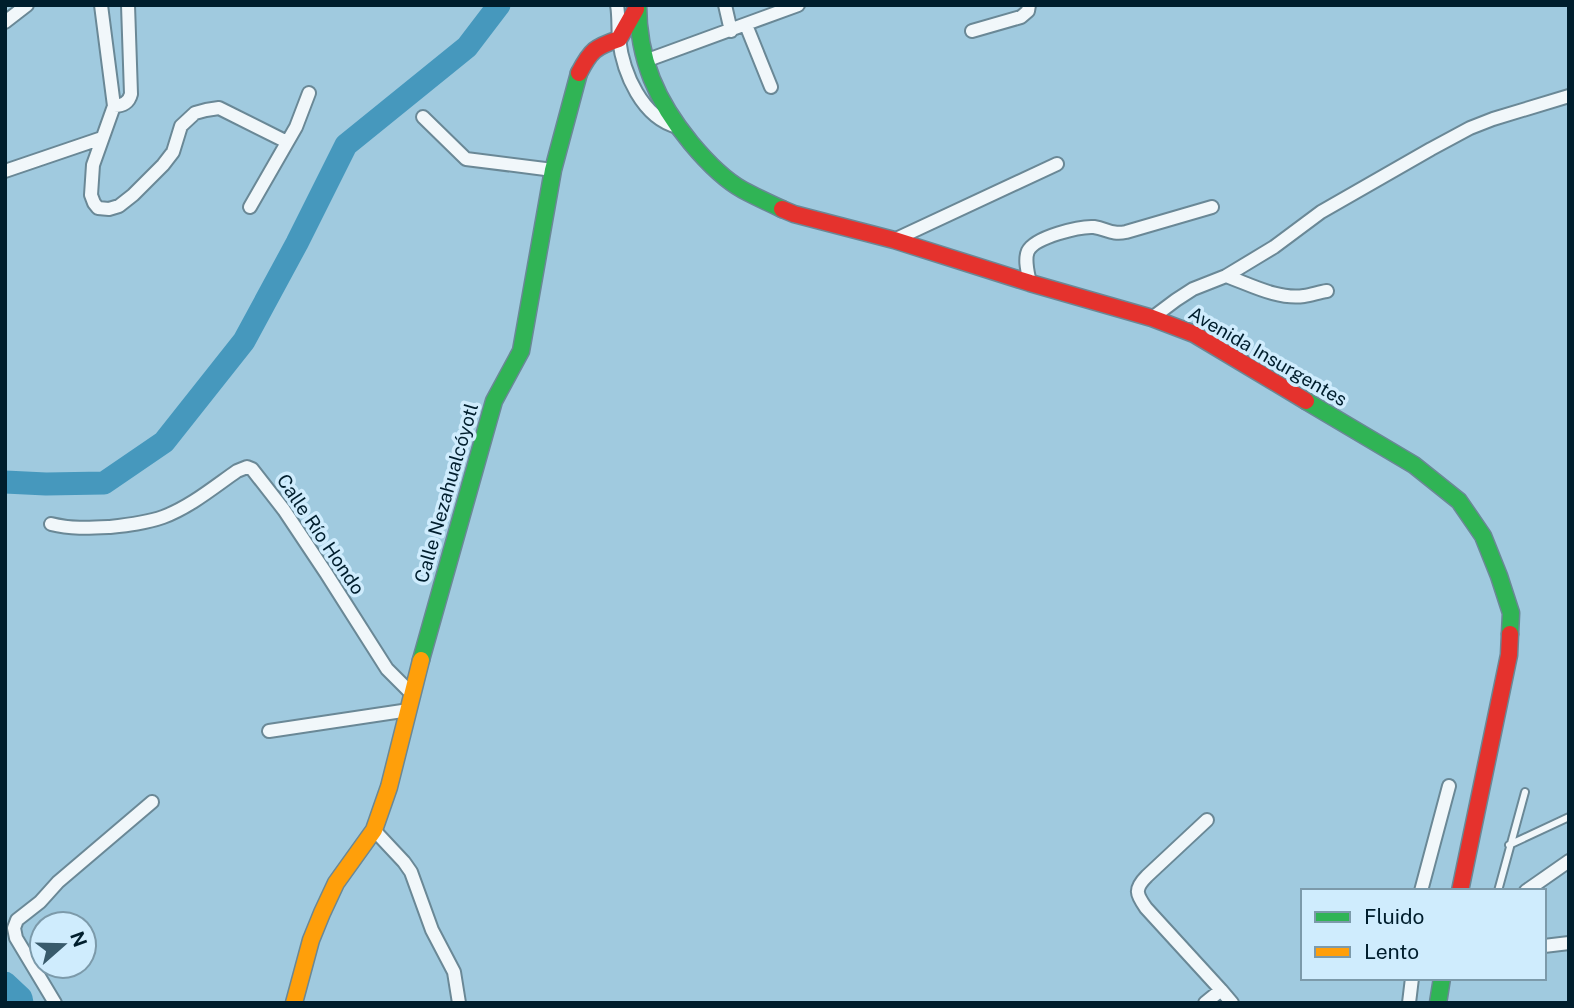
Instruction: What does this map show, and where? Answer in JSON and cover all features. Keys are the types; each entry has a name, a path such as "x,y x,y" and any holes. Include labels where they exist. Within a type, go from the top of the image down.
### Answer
{"main road":[{"path":"619,39 638,6"},
{"name":"Avenida Insurgentes","path":"638,6 638,27 653,84 678,127 706,161 741,189 794,214 894,240 1152,318 1194,334 1414,465 1459,501 1483,536 1511,613 1509,654 1460,889"},
{"name":"Calle Nezahualcóyotl","path":"294,1003 311,940 331,893 374,830 393,775 412,694 494,401 521,351 553,170 580,71 592,51 619,39"},
{"path":"1438,1003 1442,980"}],"street":[{"path":"5,22 27,5"},
{"path":"100,5 114,106 93,165 91,195 96,205 105,209 121,204 133,195 173,152 181,126 195,113 219,108 287,142"},
{"path":"114,106 124,104 131,94 128,5"},
{"path":"617,5 619,39 630,78 653,114 665,124 678,127"},
{"path":"725,5 731,31"},
{"path":"645,61 798,5"},
{"path":"972,31 1021,17 1028,11 1029,5"},
{"path":"746,25 771,87"},
{"path":"250,207 296,127 309,93"},
{"path":"1152,318 1193,289 1226,276 1274,247 1321,212 1450,138 1493,119 1569,96"},
{"path":"423,117 467,159 553,170"},
{"path":"5,171 102,138"},
{"path":"894,240 1057,164"},
{"path":"1030,283 1026,261 1030,247 1036,242 1082,228 1095,227 1112,233 1126,232 1212,207"},
{"path":"1226,276 1290,296 1302,297 1327,290"},
{"name":"Calle Río Hondo","path":"51,524 90,528 126,526 155,520 182,508 243,468 251,469 284,510 387,668 412,694"},
{"path":"269,731 409,710"},
{"path":"1422,889 1448,786"},
{"path":"55,1003 16,938 14,928 17,920 152,802"},
{"path":"1207,820 1140,883 1138,890 1146,908 1232,1003"},
{"path":"374,830 411,872 432,930 454,972 459,1003"},
{"path":"1529,889 1569,861"},
{"path":"1546,946 1569,943"},
{"path":"1409,1003 1412,980"},
{"path":"1205,1003 1221,990"}],"lane":[{"path":"1498,889 1525,792"},
{"path":"1509,845 1569,817"}],"waterway":[{"path":"5,482 104,483 164,442 244,341 346,145 467,47 499,5"},
{"path":"5,983 21,998 22,1003"}],"traffic: fast":[{"path":"638,5 641,44 646,62 659,96 679,128 729,181 782,209"},
{"path":"421,660 494,401 521,351 553,170 579,73"},
{"path":"1306,401 1414,465 1459,501 1483,536 1499,576 1511,613 1510,634"},
{"path":"1438,1003 1442,980"}],"traffic: slow":[{"path":"294,1003 311,940 322,913 336,883 374,830 389,787 421,660"}],"traffic: jam":[{"path":"579,73 594,50 619,39 636,9"},
{"path":"782,209 1152,318 1194,334 1306,401"},
{"path":"1460,889 1509,655 1510,634"}]}
